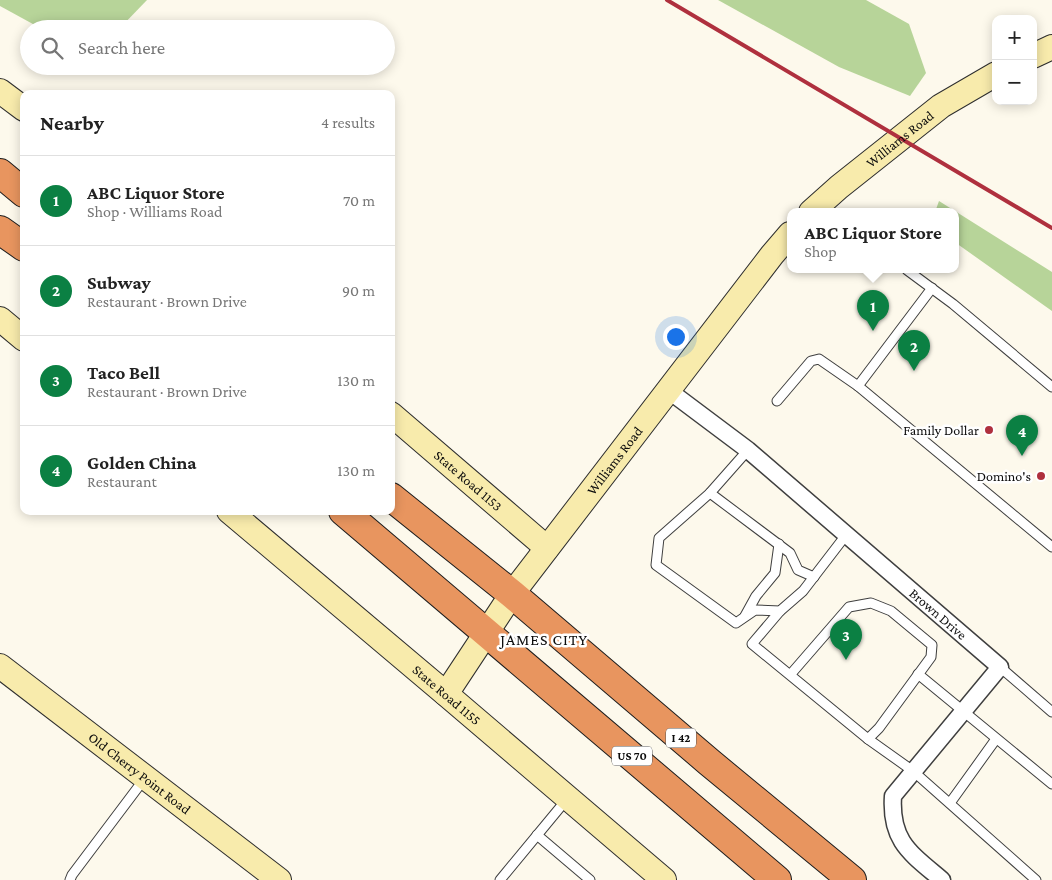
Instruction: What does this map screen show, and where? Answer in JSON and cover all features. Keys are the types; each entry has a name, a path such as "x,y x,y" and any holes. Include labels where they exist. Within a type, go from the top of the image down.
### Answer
{"highway":[{"path":"0,174 20,190"},
{"path":"0,230 20,244"},
{"name":"I 42","path":"395,499 512,594 709,762 852,880"},
{"name":"US 70","path":"348,515 777,880"}],"street":[{"path":"1037,54 1052,47"},
{"name":"Williams Road","path":"820,208 941,106 992,76"},
{"path":"0,91 20,106"},
{"name":"Williams Road","path":"446,694 512,594 787,238"},
{"path":"0,319 20,336"},
{"name":"Brown Drive","path":"668,390 748,450 1000,667"},
{"name":"State Road 1153","path":"395,417 547,548"},
{"name":"State Road 1155","path":"234,515 568,797 658,878"},
{"name":"Old Cherry Point Road","path":"0,666 279,880"},
{"path":"942,880 901,842 895,827 892,811 893,796 1000,667"}],"lane":[{"path":"911,273 1052,387"},
{"path":"858,386 932,288"},
{"path":"777,401 810,361 819,359 858,386 1052,547"},
{"path":"748,450 710,493 659,538 656,565 736,623 755,610 780,611"},
{"path":"710,493 790,553 798,570 814,577"},
{"path":"846,535 803,591 780,611 752,644 868,739 914,771 1036,880"},
{"path":"744,617 756,596 774,573 779,544"},
{"path":"790,675 849,607 871,603 891,611 932,645 931,657 879,728 868,739"},
{"path":"1000,667 1052,712"},
{"path":"918,674 1052,784"},
{"path":"950,803 996,739"},
{"path":"70,880 145,777"},
{"path":"500,880 568,797"},
{"path":"537,835 590,880"}],"green space":[{"path":"0,0 147,0 128,20 26,20 0,6"},
{"path":"718,0 866,0 909,24 926,73 910,96 839,67"},
{"path":"939,201 950,208 936,208"},
{"path":"959,214 1052,272 1052,311 959,245"}],"railway":[{"path":"667,0 1052,228"}],"place":[{"name":"ABC Liquor Store","path":"873,331"},
{"name":"Subway","path":"914,371"},
{"name":"Family Dollar","path":"989,430"},
{"name":"Golden China","path":"1022,456"},
{"name":"Domino's","path":"1041,476"},
{"name":"Taco Bell","path":"846,660"}],"district":[{"name":"JAMES CITY","path":"544,639"}]}
